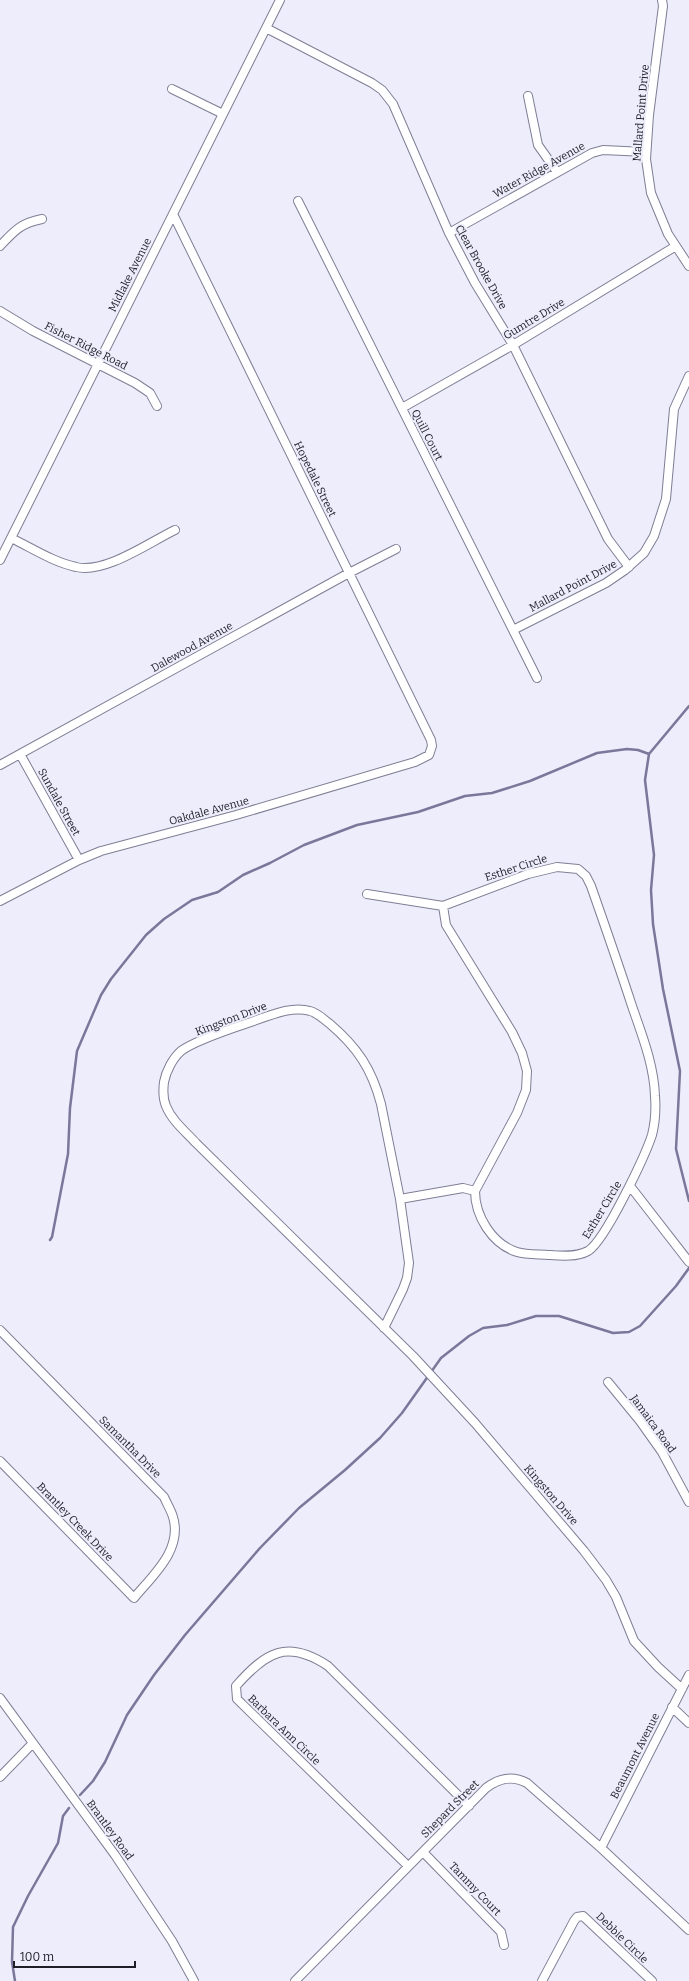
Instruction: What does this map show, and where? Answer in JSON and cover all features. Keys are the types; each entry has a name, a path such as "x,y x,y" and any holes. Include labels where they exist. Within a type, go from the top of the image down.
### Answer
{"street":[{"name":"Midlake Avenue","path":"0,560 280,0"},
{"name":"Mallard Point Drive","path":"662,0 663,6 646,152 651,193 668,234 689,266"},
{"name":"Clear Brooke Drive","path":"266,28 352,72 382,90 393,104 449,233 476,283 513,345 608,539 629,567"},
{"path":"172,89 223,114"},
{"path":"528,96 532,122 538,145 558,172"},
{"name":"Water Ridge Avenue","path":"449,233 592,152 603,150 646,152"},
{"name":"Quill Court","path":"298,201 537,678"},
{"name":"Hopedale Street","path":"173,214 431,740 432,746 429,755"},
{"path":"0,246 19,227 28,222 42,219"},
{"name":"Gumtre Drive","path":"402,408 513,345 676,246"},
{"name":"Fisher Ridge Road","path":"0,312 33,331 144,388 150,393 157,406"},
{"name":"Mallard Point Drive","path":"514,630 606,583 629,567 644,553 654,536 666,499 674,409 689,376"},
{"path":"11,538 75,567 94,568 109,564 174,530"},
{"name":"Dalewood Avenue","path":"0,765 349,573 396,549"},
{"name":"Sundale Street","path":"20,754 79,860"},
{"name":"Oakdale Avenue","path":"0,901 79,860 101,851 236,815 415,762 429,755"},
{"name":"Esther Circle","path":"366,894 443,906 528,874 557,867 578,869 586,876 591,886 643,1037 655,1086 654,1122 652,1134 630,1186 596,1245 583,1253 563,1256 518,1252 501,1243 489,1231 478,1214 475,1203 475,1191"},
{"path":"400,1199 463,1188 475,1191 517,1113 526,1090 527,1071 522,1053 512,1032 446,925 443,906"},
{"name":"Kingston Drive","path":"384,1328 407,1278 408,1257 400,1199 381,1104 369,1070 350,1044 317,1014 310,1011 294,1009 237,1026 187,1048 171,1064 165,1078 163,1089 166,1107 174,1119 384,1328 475,1423 584,1550 606,1580 616,1597 634,1641 658,1667 682,1689"},
{"path":"630,1186 689,1262"},
{"name":"Samantha Drive","path":"0,1330 164,1497 174,1518 174,1538 170,1555 134,1598"},
{"name":"Jamaica Road","path":"608,1382 640,1421 662,1452 689,1502"},
{"name":"Brantley Creek Drive","path":"0,1461 134,1598"},
{"name":"Barbara Ann Circle","path":"408,1866 237,1700 236,1686 252,1668 271,1654 294,1651 314,1657 328,1666 469,1806"},
{"name":"Beaumont Avenue","path":"600,1848 689,1675"},
{"name":"Brantley Road","path":"0,1698 115,1855 172,1941 194,1981"},
{"path":"672,1707 689,1724"},
{"path":"0,1776 33,1744"},
{"name":"Shepard Street","path":"294,1981 495,1781 512,1778 519,1779 547,1800 689,1930"},
{"name":"Tammy Court","path":"423,1852 501,1932 504,1945"},
{"name":"Debbie Circle","path":"542,1981 574,1921 577,1917 583,1916 652,1981"}],"waterway":[{"path":"689,706 649,754 645,780 654,855 651,890 653,924 663,989 680,1071 676,1149 689,1201"},
{"path":"50,1240 52,1237 68,1154 70,1108 77,1051 101,995 111,979 146,935 164,919 192,900 218,892 243,875 304,845 357,825 418,812 465,796 492,793 530,781 597,753 627,749 638,750 649,754"},
{"path":"80,1795 93,1781 105,1762 127,1715 154,1675 185,1635 260,1548 299,1508 345,1470 380,1438 402,1413 441,1358 469,1336 483,1328 507,1325 536,1316 559,1316 613,1333 629,1332 640,1326 676,1286 689,1268"},
{"path":"15,1981 12,1962 13,1927 28,1896 58,1843 63,1816 69,1808"}]}
